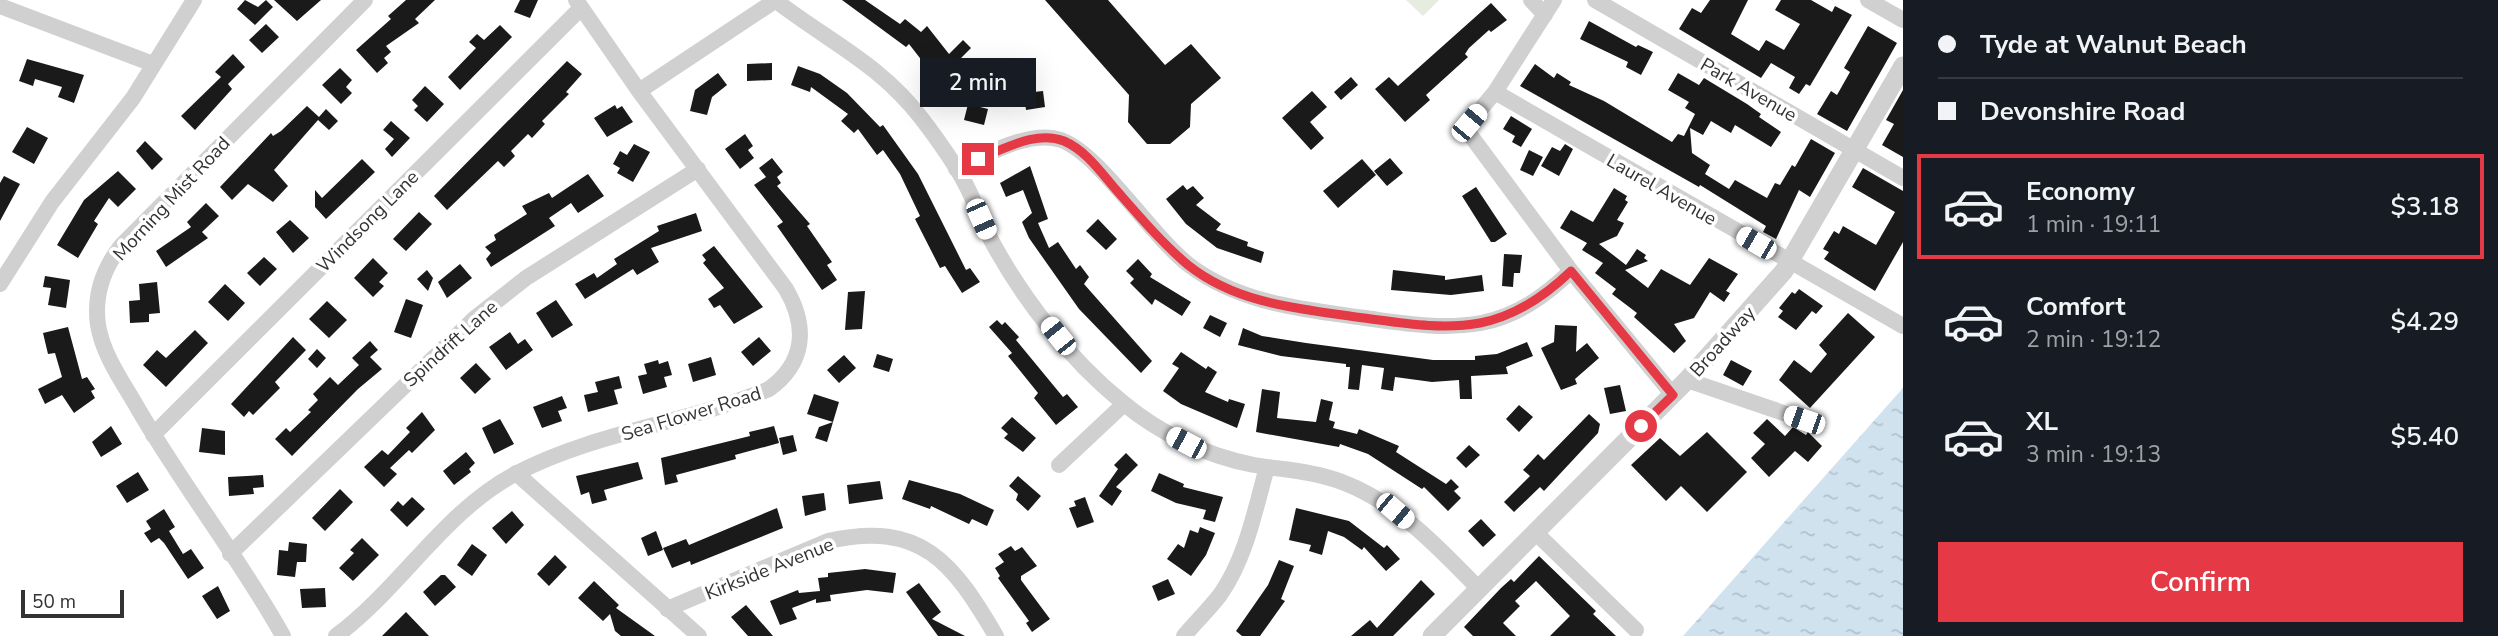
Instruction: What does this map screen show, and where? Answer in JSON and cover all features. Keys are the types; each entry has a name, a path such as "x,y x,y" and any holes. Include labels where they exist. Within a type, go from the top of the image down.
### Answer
{"street":[{"path":"0,284 52,202 132,98 194,0"},
{"name":"Morning Mist Road","path":"283,636 153,435 103,344 97,305 108,265 121,246 365,0"},
{"path":"639,91 775,0 880,73 923,121 956,169 989,236 1019,286 1090,372 1124,404 1147,421 1208,453 1326,477 1378,499 1427,539 1478,588"},
{"path":"1531,0 1545,15"},
{"path":"1554,0 1495,92 1465,128 1571,271 1673,395"},
{"name":"Park Avenue","path":"1595,0 1903,178"},
{"path":"1868,0 1903,20"},
{"name":"Windsong Lane","path":"153,435 578,4"},
{"name":"Sea Flower Road","path":"336,636 476,501 516,473 572,449 748,398 769,389 793,365 799,351 801,331 794,303 578,4"},
{"path":"0,6 153,64"},
{"name":"Broadway","path":"1433,636 1673,395 1789,262 1903,66"},
{"name":"Laurel Avenue","path":"1495,92 1903,326"},
{"path":"956,169 1036,138 1062,140 1088,157 1153,232 1190,266 1229,288 1278,306 1408,324 1465,325 1518,310 1550,291 1571,271"},
{"name":"Spindrift Lane","path":"230,554 475,317 526,278 698,169"},
{"path":"1687,380 1804,420"},
{"path":"1059,465 1124,404"},
{"path":"1184,636 1220,594 1236,565 1249,533 1267,467"},
{"path":"516,473 699,636"},
{"path":"1536,533 1636,630"},
{"name":"Kirkside Avenue","path":"667,609 828,541 848,537 887,538 919,546 943,560 966,586 996,636"}],"shaded area":[{"path":"1406,0 1439,0 1423,16"}],"water":[{"path":"1903,388 1903,636 1683,636"}],"building":[{"path":"245,0 258,7 266,0 273,7 255,25 237,9"},
{"path":"274,0 321,0 297,21"},
{"path":"406,0 435,0 415,19 419,23 386,46 391,52 384,58 388,63 377,73 356,50 391,19 388,16"},
{"path":"520,0 538,0 530,18 514,12"},
{"path":"842,0 865,0 900,24 905,19 921,32 927,26 949,54 963,40 971,48 961,58 969,71 963,75 970,85 951,98 932,70 930,71 909,44 906,47"},
{"path":"1045,0 1108,0 1165,65 1191,44 1221,78 1191,104 1190,127 1170,144 1147,144 1128,122 1129,95"},
{"path":"1710,0 1748,0 1731,34 1759,51 1766,40 1784,50 1800,24 1775,10 1781,0 1811,0 1832,12 1835,6 1852,15 1810,86 1806,84 1799,94 1789,88 1795,77 1771,63 1761,78 1679,29 1692,8 1701,13"},
{"path":"1491,3 1507,20 1491,32 1489,30 1469,48 1465,54 1468,57 1426,95 1430,100 1405,122 1375,89 1389,77 1398,86"},
{"path":"1589,21 1636,47 1638,45 1653,52 1641,75 1626,67 1628,62 1580,39"},
{"path":"266,24 279,37 262,53 249,40"},
{"path":"500,25 512,37 460,90 448,77 476,48 469,42 477,34 484,40"},
{"path":"1868,26 1897,43 1847,131 1817,114 1831,91 1837,95 1850,72 1844,68"},
{"path":"233,54 245,67 228,84 232,89 195,130 181,116 221,77 215,72"},
{"path":"27,59 84,75 74,103 58,97 62,87 35,79 33,86 19,81"},
{"path":"567,61 582,74 566,92 569,94 542,121 545,124 532,138 528,134 511,151 515,156 504,167 498,161 447,210 434,196"},
{"path":"772,63 772,80 747,81 747,64"},
{"path":"1535,64 1554,78 1557,73 1571,82 1569,85 1604,101 1672,142 1678,134 1684,136 1695,114 1685,108 1689,102 1668,90 1678,73 1699,85 1704,78 1747,104 1761,114 1759,117 1781,132 1771,147 1735,125 1731,133 1711,121 1703,135 1690,128 1692,153 1710,165 1705,174 1729,189 1735,180 1767,198 1775,183 1780,185 1792,165 1795,167 1811,139 1835,153 1810,197 1799,190 1776,239 1763,232 1766,226 1700,185 1699,187 1520,86"},
{"path":"798,66 820,74 847,93 880,127 883,125 918,174 966,270 970,268 980,282 962,293 945,266 940,268 915,219 920,216 900,174 883,150 877,155 858,129 854,133 841,121 848,114 811,87 810,92 791,85"},
{"path":"340,68 352,80 346,87 352,93 341,104 322,85"},
{"path":"718,73 727,85 712,97 707,115 690,111 695,90"},
{"path":"1351,77 1358,85 1341,100 1334,92"},
{"path":"425,86 444,104 427,122 414,110 418,106 412,100"},
{"path":"1903,90 1903,157 1882,145 1894,124 1886,120"},
{"path":"1043,91 1045,107 1026,110 1024,93"},
{"path":"1312,91 1327,107 1310,122 1324,138 1311,150 1282,118"},
{"path":"968,104 988,109 984,125 964,120"},
{"path":"615,105 617,109 622,106 633,122 607,137 594,118"},
{"path":"307,106 319,117 326,109 338,121 329,130 318,120 274,170 288,186 273,202 248,184 232,200 220,187 271,133 273,136 281,131"},
{"path":"1511,116 1532,129 1521,147 1512,142 1515,136 1503,129"},
{"path":"391,121 410,138 392,157 385,149 394,139 383,130"},
{"path":"27,127 48,138 34,164 12,152"},
{"path":"745,134 753,146 748,150 754,158 740,169 725,149"},
{"path":"145,141 163,159 152,170 136,151"},
{"path":"634,144 650,152 633,182 617,173 620,168 613,164 620,151 627,155"},
{"path":"1565,144 1573,149 1559,176 1541,166 1552,147 1560,151"},
{"path":"1529,150 1543,157 1533,176 1520,170"},
{"path":"772,158 783,172 777,177 781,183 777,186 810,224 807,226 832,262 827,265 837,280 822,290 777,226 783,222 754,185 766,177 759,168"},
{"path":"1390,158 1403,173 1387,186 1374,171"},
{"path":"362,159 375,172 326,219 315,207 315,190 322,198"},
{"path":"1362,159 1376,175 1338,208 1323,191"},
{"path":"1030,166 1048,219 1038,223 1049,248 1058,242 1076,269 1080,265 1089,277 1084,284 1152,361 1141,373 1079,309 1029,238 1022,222 1032,213 1023,190 1006,197 1000,183"},
{"path":"1863,168 1903,191 1903,242 1875,291 1824,259 1829,252 1823,249 1834,231 1839,234 1843,226 1876,245 1895,212 1852,187"},
{"path":"118,171 136,189 118,207 109,198 94,221 98,224 78,258 57,245 84,200"},
{"path":"588,174 604,196 578,213 571,203 549,218 555,226 491,267 486,259 491,253 485,247 496,240 494,235 527,214 522,206 549,193 552,198"},
{"path":"4,176 20,184 0,221 0,183"},
{"path":"1183,185 1187,190 1193,186 1204,198 1196,205 1221,224 1216,230 1248,242 1247,246 1264,252 1261,263 1217,248 1186,224 1166,199"},
{"path":"1476,187 1507,234 1495,242 1491,242 1462,196"},
{"path":"1614,188 1627,196 1625,200 1628,202 1617,220 1624,223 1617,236 1599,244 1626,265 1637,249 1646,255 1644,258 1648,261 1625,270 1648,288 1661,269 1690,285 1709,258 1738,274 1726,291 1730,293 1724,302 1710,292 1694,318 1674,324 1686,341 1674,353 1634,317 1637,313 1612,294 1616,289 1595,273 1603,263 1582,250 1587,243 1560,228 1571,210 1593,222"},
{"path":"206,203 219,216 202,232 208,238 166,267 156,251 191,227 187,222"},
{"path":"419,212 432,224 406,251 393,239"},
{"path":"696,213 702,231 651,248 659,262 637,275 633,269 585,299 575,284 594,273 597,278 617,264 614,259 659,231 657,226"},
{"path":"1098,219 1117,239 1106,250 1086,231"},
{"path":"290,220 309,238 293,253 276,232"},
{"path":"714,246 763,307 734,324 720,305 714,308 708,299 724,288 703,263 706,260 702,255"},
{"path":"1504,254 1522,255 1520,273 1514,273 1513,287 1502,286"},
{"path":"264,257 277,269 260,286 247,273"},
{"path":"373,258 388,273 379,282 384,286 373,297 354,278"},
{"path":"1138,259 1152,274 1150,277 1191,302 1182,316 1155,299 1152,305 1130,283 1134,279 1126,271"},
{"path":"460,264 472,278 447,298 438,282"},
{"path":"427,270 433,278 428,291 417,279"},
{"path":"1393,270 1445,276 1445,280 1482,275 1484,291 1451,295 1391,290"},
{"path":"45,276 70,280 66,308 48,305 51,288 43,287"},
{"path":"157,282 160,313 149,314 149,322 130,323 129,301 140,300 139,284"},
{"path":"225,284 245,303 228,321 208,302"},
{"path":"1799,289 1823,306 1816,314 1812,311 1796,330 1778,317 1783,311 1779,308 1792,292 1795,294"},
{"path":"865,291 862,329 845,330 848,292"},
{"path":"406,299 423,305 411,338 394,332"},
{"path":"556,300 573,325 552,338 536,313"},
{"path":"327,301 347,320 329,338 309,319"},
{"path":"1848,313 1875,337 1810,408 1779,380 1794,360 1811,373 1827,354 1819,345"},
{"path":"1210,315 1227,323 1220,337 1203,328"},
{"path":"997,320 1002,325 1005,322 1019,337 1016,340 1063,397 1067,394 1078,407 1056,425 1034,398 1038,393 1008,356 1012,353 989,327"},
{"path":"1555,325 1577,326 1576,352 1587,343 1599,358 1575,379 1577,384 1561,390 1541,348 1554,342"},
{"path":"68,327 82,379 87,377 95,389 91,391 95,398 74,413 62,395 45,404 38,389 62,377 55,353 48,354 43,333"},
{"path":"1243,328 1262,336 1433,360 1475,360 1475,356 1497,354 1527,342 1533,356 1506,367 1508,374 1471,376 1472,399 1460,399 1459,380 1432,382 1395,377 1393,391 1381,389 1384,368 1362,365 1359,390 1348,389 1350,367 1346,367 1346,364 1281,356 1238,345"},
{"path":"195,330 208,343 166,387 143,365 157,350 166,358"},
{"path":"510,332 518,344 525,339 533,350 506,370 489,347"},
{"path":"293,337 306,350 275,382 280,388 253,415 249,411 244,417 231,404"},
{"path":"759,337 771,351 753,366 741,352"},
{"path":"370,341 378,350 370,357 382,369 358,389 292,456 275,439 286,428 290,432 311,412 308,410 318,400 313,394 330,377 338,385 359,365 352,358"},
{"path":"317,349 326,358 317,368 308,359"},
{"path":"1181,352 1206,369 1208,366 1217,372 1205,392 1228,402 1229,399 1245,404 1237,428 1181,404 1163,391 1179,368 1172,364"},
{"path":"877,354 893,359 889,372 873,367"},
{"path":"844,355 856,368 839,383 827,370"},
{"path":"711,357 716,375 693,382 688,364"},
{"path":"658,360 659,364 668,361 672,375 664,377 667,387 643,394 638,376 647,374 644,364"},
{"path":"1731,360 1752,371 1743,386 1723,375"},
{"path":"476,363 491,379 475,394 460,378"},
{"path":"619,376 622,388 614,390 618,404 588,412 584,395 598,392 595,382"},
{"path":"1620,385 1626,411 1610,414 1604,388"},
{"path":"1262,389 1280,392 1277,418 1316,422 1321,399 1333,402 1329,420 1335,422 1333,428 1357,434 1359,429 1399,446 1396,452 1446,484 1451,479 1459,487 1454,491 1461,498 1448,511 1424,487 1422,489 1368,454 1340,444 1339,447 1256,432"},
{"path":"814,394 839,402 833,422 807,414"},
{"path":"562,396 567,408 558,411 562,421 542,428 533,407"},
{"path":"1519,405 1533,417 1519,432 1506,419"},
{"path":"422,412 435,430 412,453 409,450 390,468 397,474 384,487 364,467 382,450 388,455 410,432 406,428"},
{"path":"1589,414 1600,424 1598,433 1544,491 1540,487 1514,512 1504,502 1530,476 1523,470 1538,454 1544,460"},
{"path":"1012,417 1036,438 1023,452 1004,438 1008,434 1001,428"},
{"path":"500,419 514,444 494,454 482,428"},
{"path":"1767,419 1785,436 1793,427 1806,435 1808,432 1822,446 1808,462 1795,451 1769,477 1751,458 1765,444 1753,433"},
{"path":"833,422 827,442 815,438 819,427"},
{"path":"111,426 122,444 101,457 92,442"},
{"path":"774,426 779,443 735,455 736,459 676,475 678,482 665,485 661,458 750,436 749,432"},
{"path":"202,428 225,431 225,455 199,452"},
{"path":"1707,432 1747,472 1707,512 1681,486 1666,501 1631,465 1660,438 1680,456"},
{"path":"793,435 797,451 783,455 779,438"},
{"path":"1469,445 1480,455 1466,468 1456,458"},
{"path":"466,452 475,463 469,469 471,472 454,485 443,471"},
{"path":"1126,453 1138,465 1116,487 1122,491 1112,506 1099,496 1118,469 1114,465"},
{"path":"638,462 643,479 604,490 607,500 592,504 589,492 581,495 576,476"},
{"path":"138,472 149,490 127,503 116,486"},
{"path":"1159,473 1184,484 1183,487 1223,497 1215,522 1203,519 1206,510 1176,503 1151,491"},
{"path":"263,475 264,487 253,488 254,494 229,496 228,477"},
{"path":"1018,476 1041,496 1028,511 1016,500 1018,494 1009,486"},
{"path":"909,480 960,494 994,510 987,526 972,519 969,524 931,506 930,509 902,499"},
{"path":"880,481 883,499 849,504 847,485"},
{"path":"340,489 353,502 325,531 312,518"},
{"path":"824,493 826,510 805,516 802,496"},
{"path":"412,497 425,509 407,527 390,510 398,501 403,506"},
{"path":"1085,497 1094,522 1077,528 1069,508 1076,506 1074,501"},
{"path":"777,508 783,528 691,565 690,561 672,568 663,548 686,539 689,545"},
{"path":"1296,508 1349,521 1384,548 1387,545 1400,559 1386,571 1364,547 1362,550 1344,537 1328,531 1322,555 1309,551 1311,545 1289,540"},
{"path":"164,509 175,527 169,531 183,554 191,549 204,568 188,579 164,543 159,538 151,543 144,533 151,529 146,521"},
{"path":"512,511 524,525 506,544 492,528"},
{"path":"1481,519 1496,535 1483,547 1468,531"},
{"path":"1200,527 1215,533 1206,555 1191,576 1167,559 1178,544 1184,548 1190,530 1198,533"},
{"path":"656,531 663,550 648,556 641,538"},
{"path":"362,538 379,555 353,581 339,568 354,553 350,550"},
{"path":"289,542 307,544 306,562 297,562 295,577 277,575 279,550 288,551"},
{"path":"472,544 487,555 472,576 457,565"},
{"path":"1011,546 1015,551 1022,547 1037,566 1021,576 1021,580 1050,619 1032,632 1026,623 1029,621 998,578 1000,576 995,568 1004,562 998,554"},
{"path":"555,555 567,567 549,586 537,574"},
{"path":"1539,556 1596,611 1593,614 1616,636 1550,636 1570,616 1536,581 1515,601 1520,606 1503,623 1516,636 1473,636 1464,627 1501,588 1511,579 1514,582"},
{"path":"1279,560 1294,566 1281,599 1285,601 1260,636 1242,636 1236,631 1268,585"},
{"path":"865,569 896,573 893,593 867,590 830,595 831,601 816,603 816,599 792,608 797,619 780,625 770,601 798,590 799,593 820,591 818,578 828,577 828,573"},
{"path":"441,575 445,575 456,587 435,606 423,592"},
{"path":"1168,579 1175,594 1158,601 1152,586"},
{"path":"1421,580 1435,594 1393,636 1351,636 1370,620 1377,628"},
{"path":"594,581 619,605 616,608 655,636 621,636 615,631 610,614 603,621 578,598"},
{"path":"919,583 941,612 932,619 965,636 938,636 906,592"},
{"path":"218,586 230,611 217,619 202,596"},
{"path":"325,588 326,607 302,608 300,589"},
{"path":"746,605 773,636 748,636 731,617"},
{"path":"406,612 429,636 382,636"}],"route":[{"path":"978,159 1026,140 1062,140 1088,157 1153,232 1190,266 1211,280 1278,306 1408,324 1443,326 1482,323 1534,302 1571,271 1673,395 1641,426"}]}
